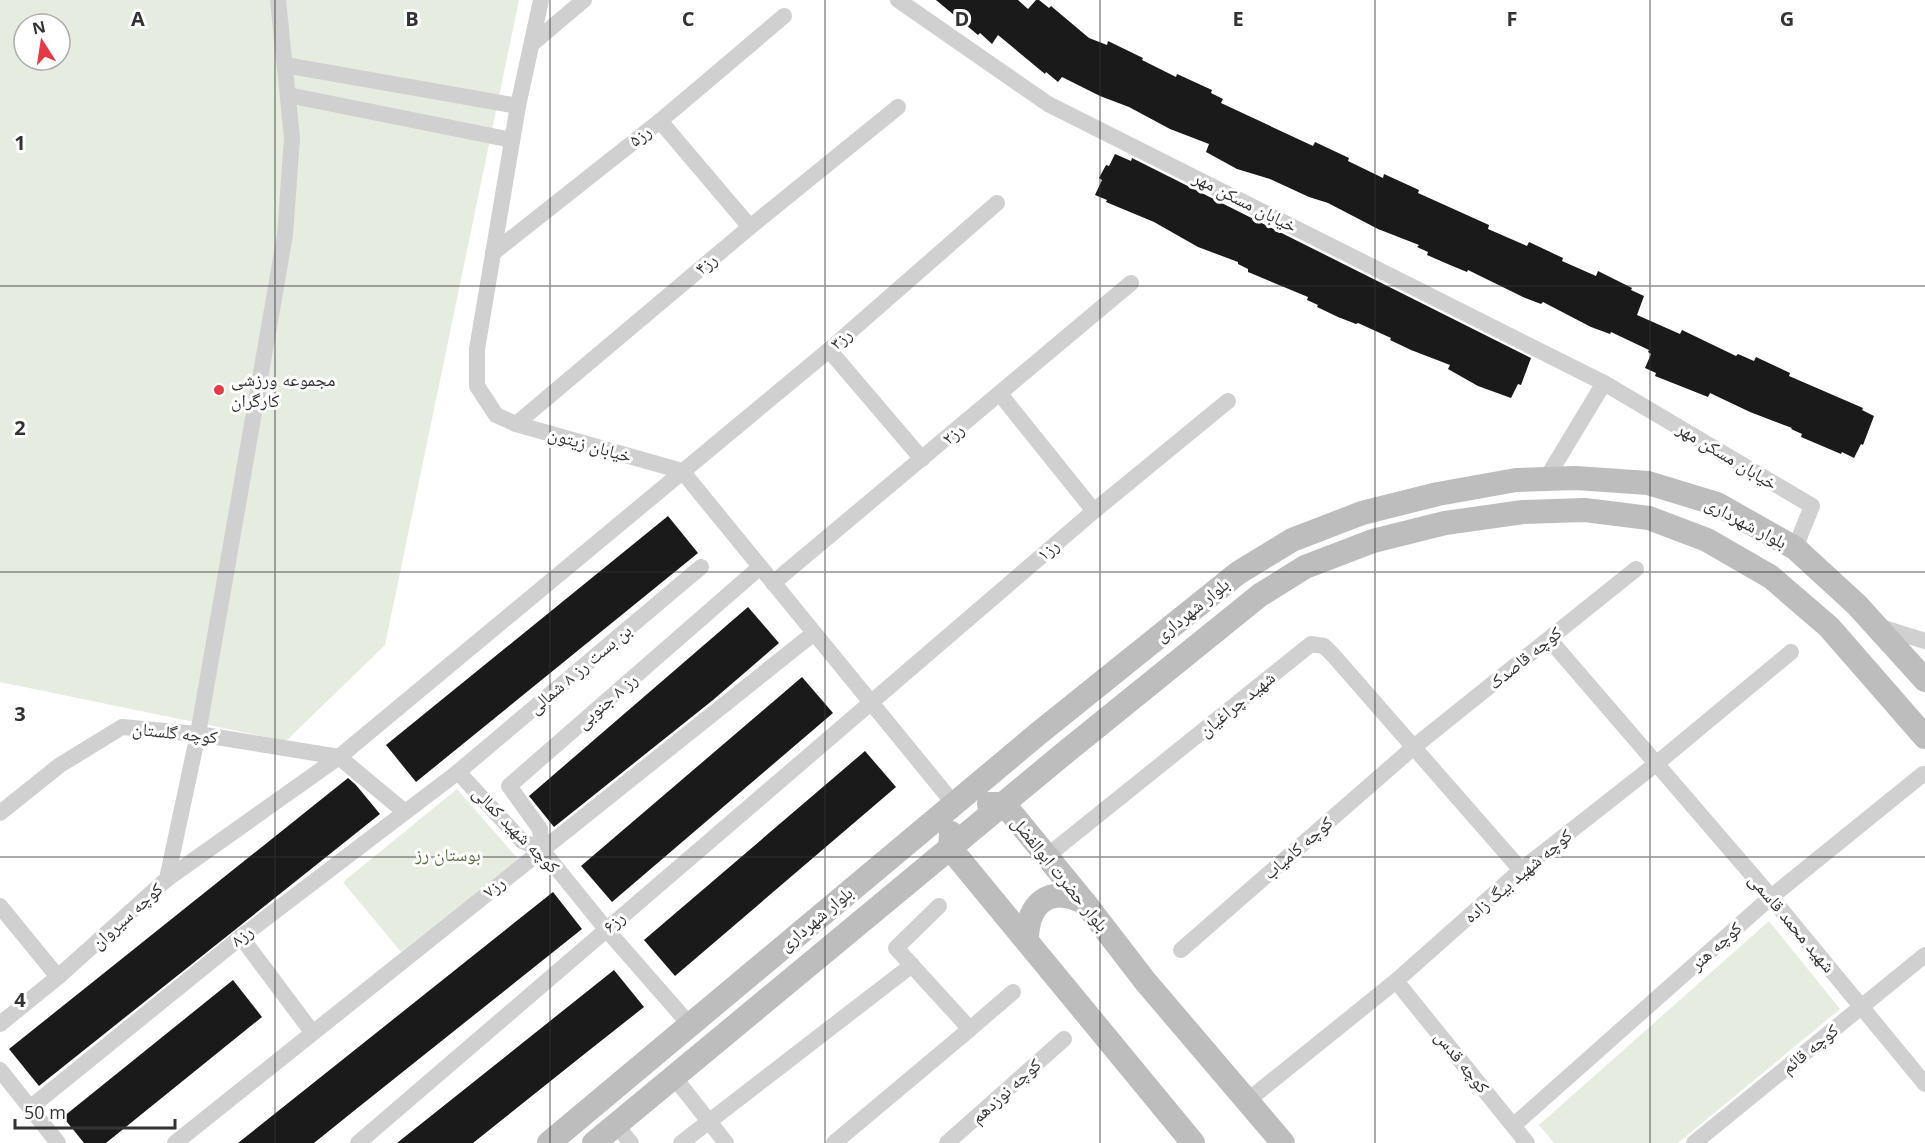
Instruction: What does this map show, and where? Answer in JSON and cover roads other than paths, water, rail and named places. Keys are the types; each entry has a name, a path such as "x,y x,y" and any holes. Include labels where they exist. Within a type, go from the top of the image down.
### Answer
{"main road":[{"name":"بلوار شهرداری","path":"549,1143 1039,733 1238,573 1292,540 1362,513 1438,494 1516,480 1576,478 1648,483 1717,504 1795,548 1857,605 1925,680"},
{"name":"بلوار شهرداری","path":"594,1143 623,1134 674,1077 1208,635 1260,595 1305,567 1373,541 1444,523 1523,512 1584,510 1649,518 1707,540 1771,577 1829,627 1925,737"},
{"name":"بلوار حضرت ابوالفضل","path":"954,804 1004,804 1047,855 1145,981 1283,1143"},
{"path":"954,804 950,848 1193,1143"},
{"path":"1027,941 1029,917 1041,902 1062,895 1072,896 1085,903"}],"street":[{"name":"کوچه سیروان","path":"0,1024 58,977 168,879 198,734 285,235 292,138 278,0"},
{"name":"خیابان زیتون","path":"541,0 518,106 477,349 477,386 496,415 516,424 682,471"},
{"path":"532,45 584,0"},
{"name":"خیابان مسکن مهر","path":"898,0 1048,104 1604,383 1812,506 1795,548"},
{"name":"رز۵","path":"493,253 660,121 784,16"},
{"path":"285,65 518,106"},
{"path":"288,95 512,140"},
{"name":"رز۴","path":"516,424 750,227 898,108"},
{"path":"660,121 750,227"},
{"name":"رز۳","path":"168,879 339,757 829,350 997,203"},
{"name":"رز۲","path":"773,583 1131,283"},
{"path":"829,350 922,459"},
{"path":"1546,479 1604,383"},
{"path":"1000,394 1094,511"},
{"name":"رز۱","path":"872,703 1094,511 1228,401"},
{"path":"682,471 954,804"},
{"name":"بن بست رز ۸ شمالی","path":"458,772 701,567"},
{"name":"رز ۸ جنوبی","path":"542,850 540,829 510,786 760,567"},
{"name":"کوچه قاصدک","path":"1415,746 1636,569"},
{"path":"1876,626 1925,640"},
{"name":"رز۷","path":"175,1143 814,633"},
{"name":"شهید محمد قاسمی","path":"1549,639 1771,897 1925,1084"},
{"name":"شهید چراغیان","path":"1047,855 1311,644 1324,646 1333,655 1415,746 1521,870"},
{"name":"کوچه شهید بیگ زاده","path":"1247,1101 1396,981 1521,870 1656,764 1791,652"},
{"name":"رز۶","path":"358,1143 872,703"},
{"name":"کوچه گلستان","path":"0,813 60,765 122,727 198,734 339,757"},
{"name":"کوچه کامیاب","path":"1181,950 1415,746"},
{"path":"339,757 405,812"},
{"name":"رز۸","path":"31,1107 240,937 458,772"},
{"name":"کوچه شهید کمالی","path":"458,772 522,841 542,850 606,929 690,1025"},
{"name":"کوچه هنر","path":"1514,1125 1771,897 1923,774"},
{"path":"0,906 58,977"},
{"path":"939,906 896,948 970,1029"},
{"path":"240,937 312,1032"},
{"name":"کوچه قائم","path":"1694,1143 1925,955"},
{"path":"681,1143 912,965"},
{"name":"کوچه قدس","path":"1396,981 1527,1143"},
{"path":"834,1143 1014,992"},
{"name":"کوچه نوزدهم","path":"947,1143 1064,1039"},
{"path":"0,1070 58,1143"},
{"path":"674,1077 726,1143"}],"place":[{"name":"مجموعه ورزشی کارگران","path":"219,390"}],"park label":[{"name":"بوستان رز","path":"448,855"}]}
